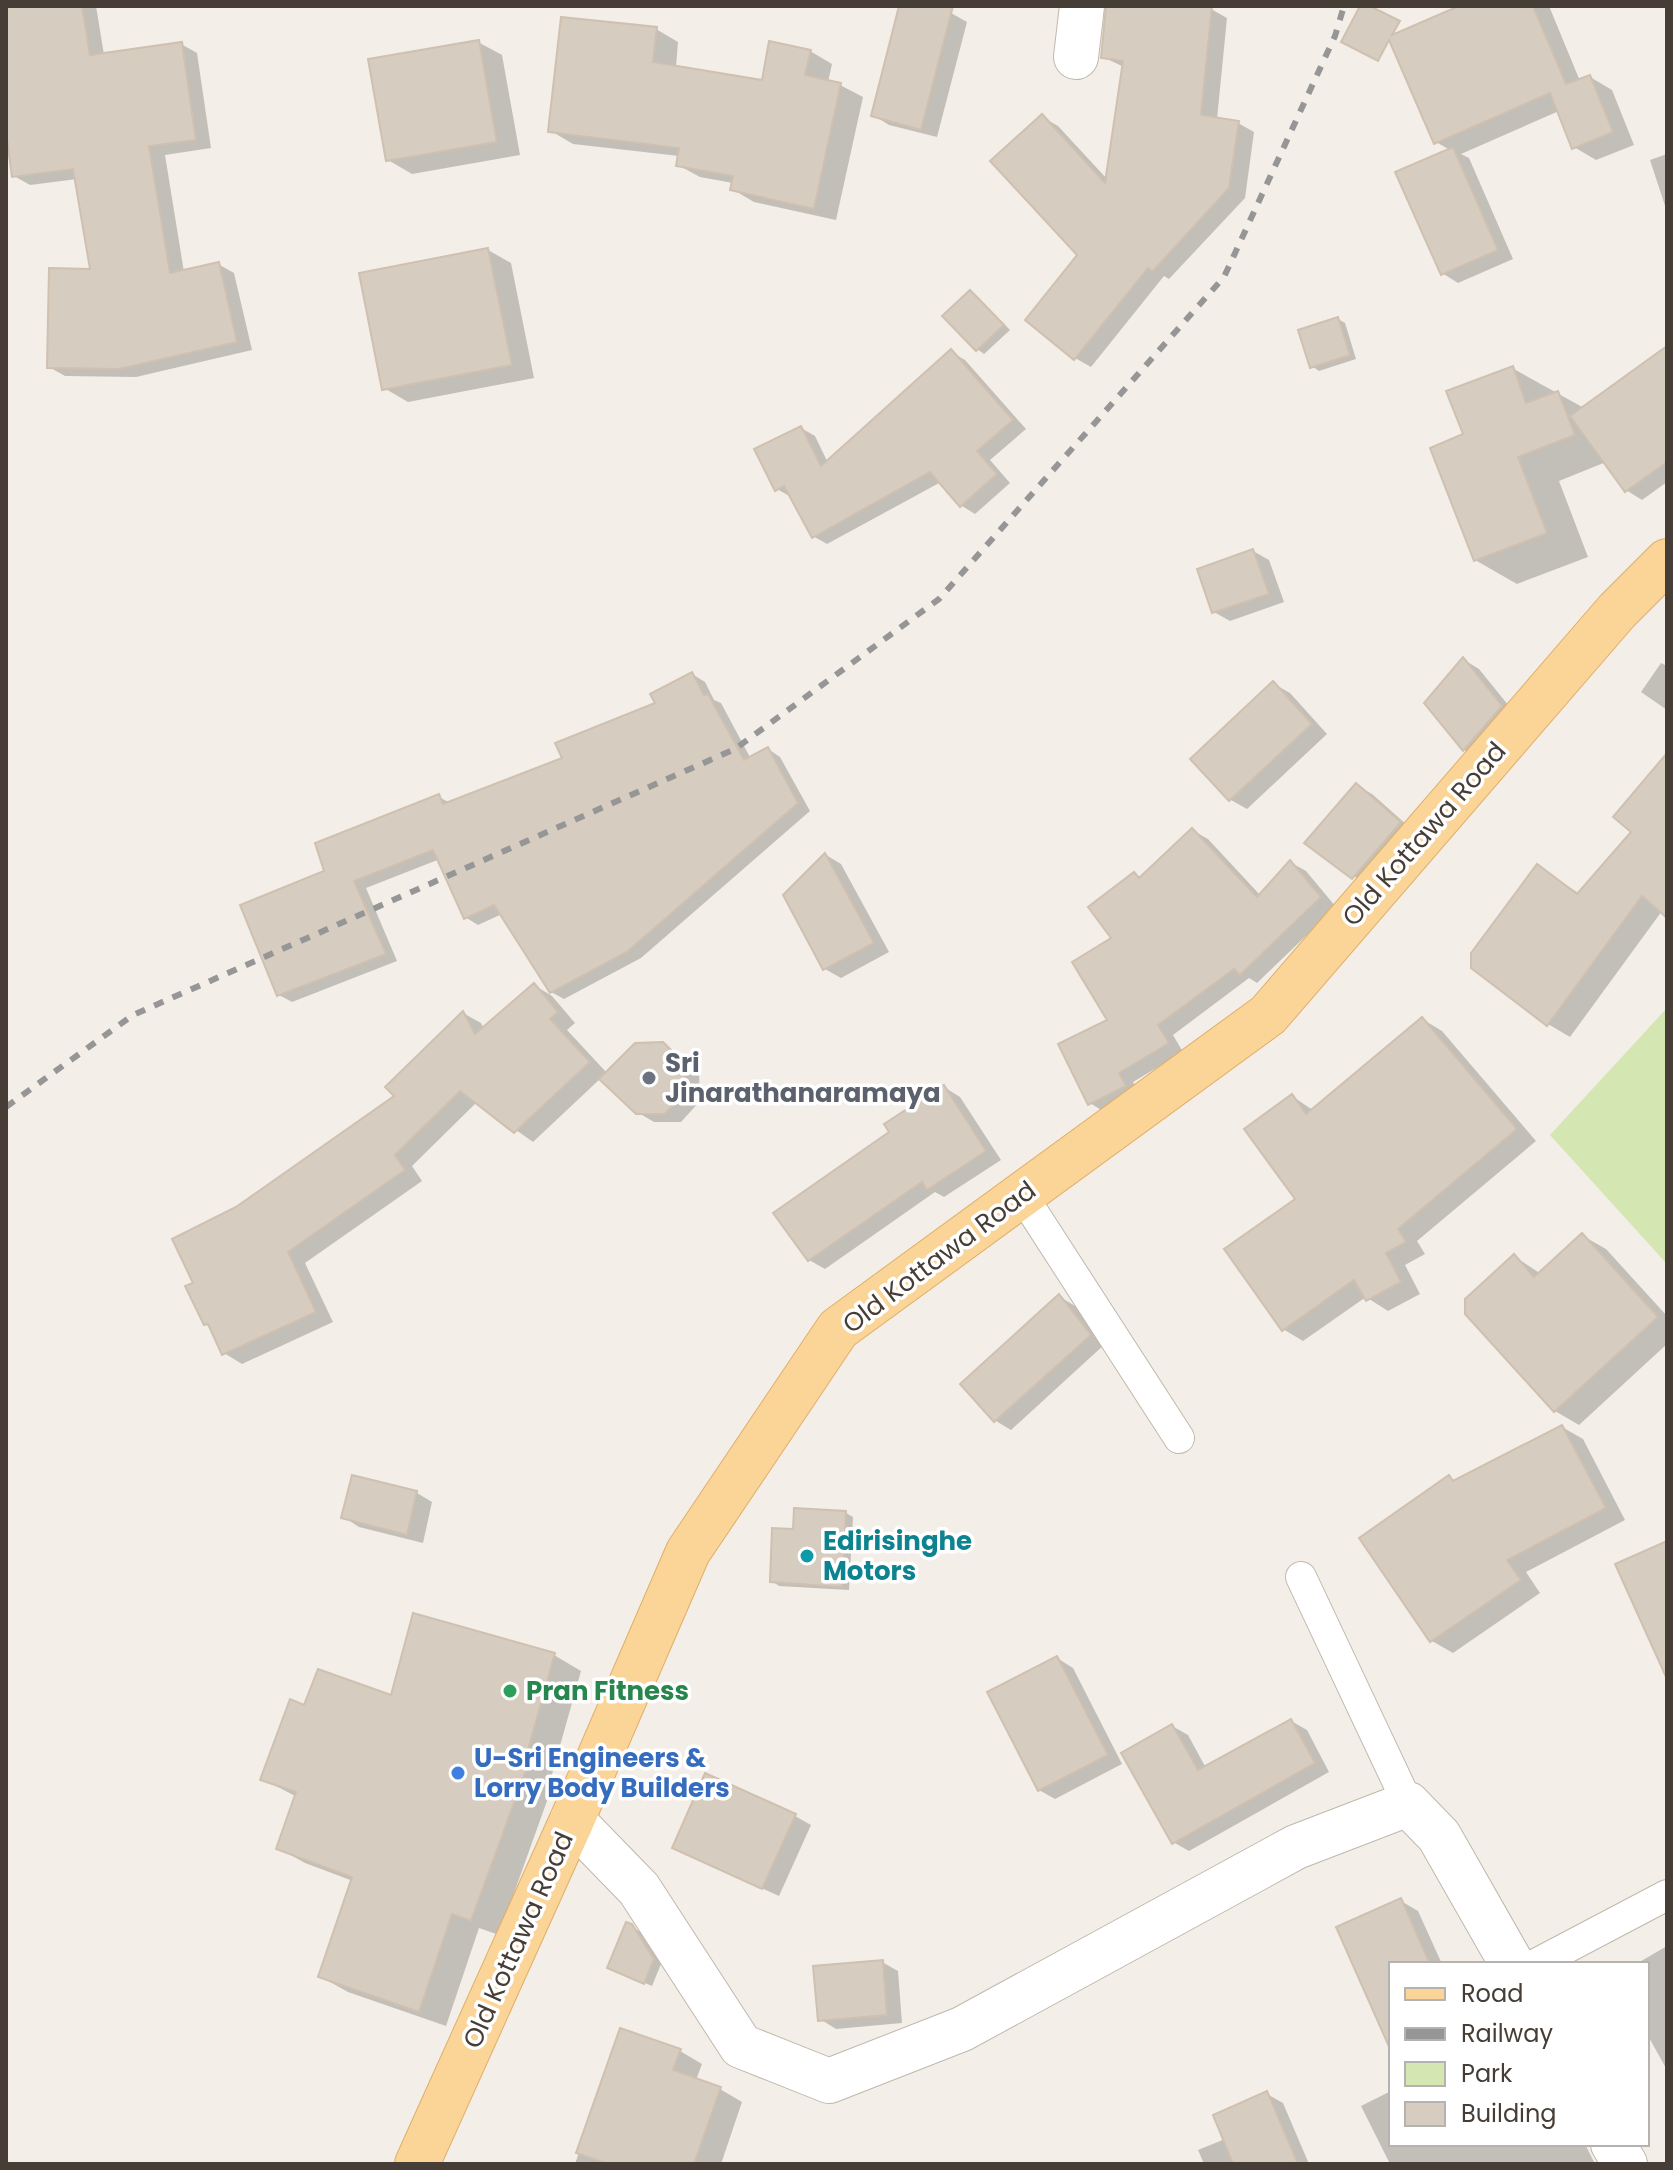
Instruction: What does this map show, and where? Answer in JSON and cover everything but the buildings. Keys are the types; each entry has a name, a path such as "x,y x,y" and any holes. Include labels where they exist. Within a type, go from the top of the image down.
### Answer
{"main road":[{"name":"Old Kottawa Road","path":"417,2164 572,1820 688,1552 838,1329 1268,1015 1617,611 1667,561"}],"street":[{"path":"1076,57 1082,6"},
{"path":"572,1820 639,1889 741,2046 829,2081 962,2029 1296,1847 1408,1804 1439,1836 1511,1962"},
{"path":"1614,2146 1625,2164"}],"lane":[{"path":"1022,1195 1179,1438"},
{"path":"1301,1577 1408,1804"},
{"path":"1540,1962 1667,1895"}],"green space":[{"path":"1667,1008 1667,1264 1550,1135"}],"railway":[{"path":"6,1107 133,1015 735,749 939,599 1224,277 1335,36 1344,6"}],"place":[{"name":"Sri Jinarathanaramaya","path":"649,1078"},
{"name":"Edirisinghe Motors","path":"807,1556"},
{"name":"Pran Fitness","path":"510,1691"},
{"name":"U-Sri Engineers & Lorry Body Builders","path":"458,1773"}]}
